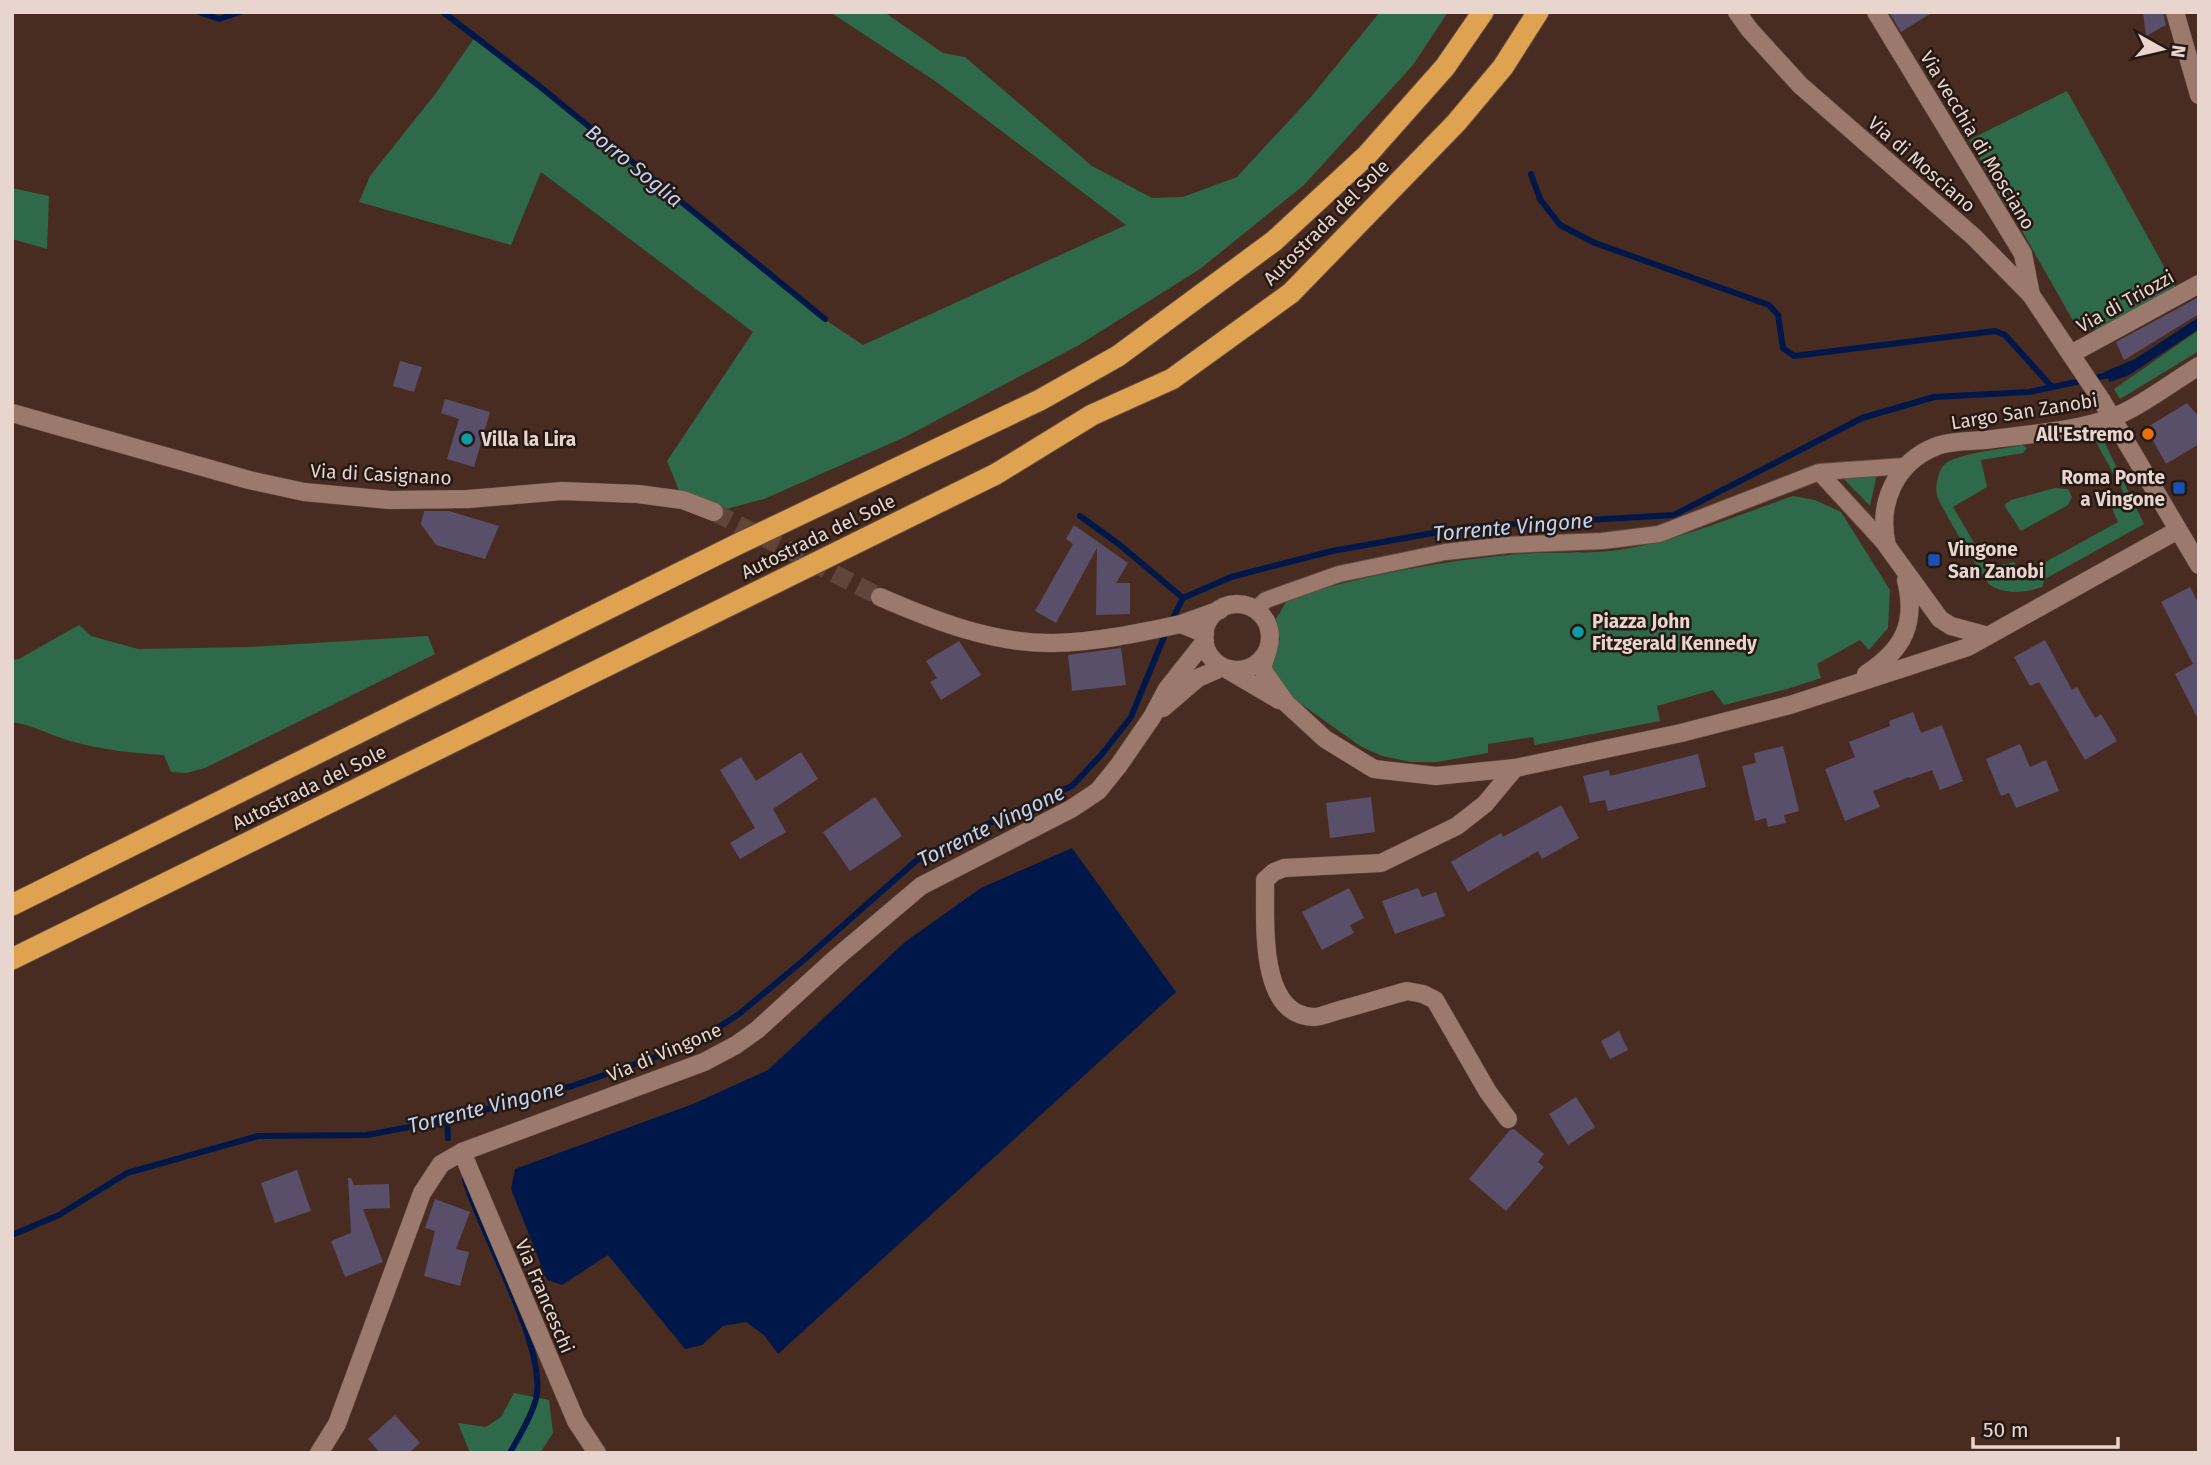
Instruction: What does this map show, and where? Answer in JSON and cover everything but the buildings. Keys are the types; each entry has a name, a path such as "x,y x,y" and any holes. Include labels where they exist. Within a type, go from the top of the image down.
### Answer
{"highway":[{"name":"Autostrada del Sole","path":"12,905 736,545 1040,400 1118,356 1274,241 1367,155 1445,67 1483,12"},
{"name":"Autostrada del Sole","path":"12,959 996,474 1093,415 1172,379 1290,293 1345,239 1456,123 1503,66 1538,12"}],"street":[{"name":"Via di Mosciano","path":"1737,12 1800,85 1974,237 2031,295 2102,401 2199,565"},
{"name":"Via vecchia di Mosciano","path":"1876,12 2023,254 2031,295"},
{"path":"2175,12 2197,85"},
{"name":"Via di Triozzi","path":"2071,354 2199,284"},
{"name":"Largo San Zanobi","path":"1905,466 1939,445 2062,430 2112,418 2199,366"},
{"name":"Via di Casignano","path":"12,413 249,480 304,492 390,500 468,499 562,491 638,494 683,500 714,512"},
{"path":"1255,610 1266,600 1339,575 1446,552 1507,545 1602,541 1659,534 1819,472 1905,466"},
{"path":"1887,546 1884,532 1886,503 1893,482 1905,466"},
{"path":"1819,472 1887,546 1940,619 1951,626 1995,632"},
{"path":"1220,610 1209,620 1205,637 1212,659 1286,703 1325,738 1374,769 1436,776 1515,768 1682,733 1790,705 1968,647 2178,530"},
{"path":"1843,688 1883,662 1895,651 1906,633 1910,617 1910,596 1904,570"},
{"path":"880,597 920,614 988,636 1052,643 1110,638 1154,630 1181,624 1238,604 1255,610 1268,627 1268,649 1263,665 1265,673 1286,703"},
{"path":"1181,624 1205,637"},
{"name":"Via di Vingone","path":"319,1453 337,1424 422,1194 441,1164 462,1152 704,1062 736,1045 757,1030 836,957 921,886 1071,809 1098,791 1119,765 1152,717 1167,689 1205,637"},
{"path":"1225,668 1238,670 1255,665 1268,649"},
{"name":"Via di Vingone","path":"1152,717 1198,678 1225,668"},
{"path":"1508,1119 1488,1092 1435,1000 1407,991 1316,1017 1298,1013 1284,1003 1272,984 1269,968 1265,880 1284,868 1381,863 1457,826 1485,804 1515,768"},
{"name":"Via Franceschi","path":"462,1152 576,1421 597,1453"}],"green space":[{"path":"830,12 884,12 943,53 965,57 1092,166 1152,198 1183,197 1237,177 1310,98 1380,12 1448,12 1413,65 1304,185 1200,269 1079,345 905,437 764,499 714,512 683,500 667,461 753,332 541,172 511,245 359,202 370,176 436,93 475,37 538,85 824,319 863,345 1126,225 938,83"},
{"path":"2067,91 2176,288 2103,330 2084,329 2077,326 2072,319 2021,229 2020,224 2028,217 2020,203 2012,208 2006,206 1969,140"},
{"path":"12,188 49,196 47,249 12,239"},
{"path":"2199,330 2199,351 2120,399 2114,389"},
{"path":"2092,430 2100,433 2144,524 2045,579 2042,587 2016,592 1990,585 1937,496 1936,489 1942,468 1950,461 1969,454 2022,445 2027,448 2023,453 1981,460 1987,487 1953,507 1989,568 2014,562 2020,576 2118,522 2111,506 2126,497 2095,440 2079,441 2086,432"},
{"path":"1879,465 1870,506 1838,473"},
{"path":"2055,488 2068,489 2072,497 2068,505 2021,531 2004,505 2011,500"},
{"name":"Piazza John Fitzgerald Kennedy","path":"1793,496 1815,500 1841,512 1890,590 1888,628 1869,650 1860,640 1817,664 1821,678 1724,705 1713,690 1657,706 1660,721 1535,745 1533,737 1488,744 1488,753 1437,762 1411,762 1382,756 1360,746 1297,701 1273,674 1273,663 1280,639 1276,619 1288,599 1373,576 1431,565 1519,554 1612,551 1647,545"},
{"path":"79,625 91,636 138,649 249,647 428,636 435,654 205,768 186,773 171,772 164,755 94,747 12,722 12,660 19,659"},
{"path":"514,1393 549,1400 553,1433 540,1453 470,1453 458,1423 486,1427 501,1417"}],"water":[{"path":"2199,317 2199,329 2129,375 2110,382 2104,372 2135,359"},
{"path":"1072,848 1176,992 778,1354 764,1335 746,1322 723,1326 702,1345 685,1349 608,1255 562,1285 547,1280 511,1189 515,1169 693,1104 768,1070 905,942 981,888"}],"waterway":[{"name":"Borro Soglia","path":"199,12 219,19 240,12"},
{"name":"Borro Soglia","path":"443,12 538,85 825,319"},
{"path":"1531,174 1540,199 1560,225 1595,243 1769,305 1778,315 1783,348 1794,356 1995,331 2005,335 2052,387"},
{"name":"Torrente Vingone","path":"1171,622 1183,598 1231,577 1332,551 1467,527 1674,515 1862,418 1934,397 2029,392 2114,374"},
{"name":"Borro Soglia","path":"1080,516 1120,545 1183,598"},
{"name":"Torrente Vingone","path":"12,1235 59,1215 127,1173 258,1136 367,1135 447,1120 572,1086 693,1044 739,1014 917,860 983,826 1072,786 1131,717 1166,632"},
{"path":"1023,808 1028,820"},
{"path":"447,1120 448,1138"},
{"path":"465,1180 523,1322 537,1377 534,1406 510,1453"}],"tunnel":[{"path":"714,512 880,597"}],"place":[{"name":"All'Estremo","path":"2148,434"},
{"name":"Villa la Lira","path":"467,439"},
{"name":"Roma Ponte a Vingone","path":"2179,488"},
{"name":"Vingone San Zanobi","path":"1934,560"},
{"name":"Piazza John Fitzgerald Kennedy","path":"1578,632"}]}
